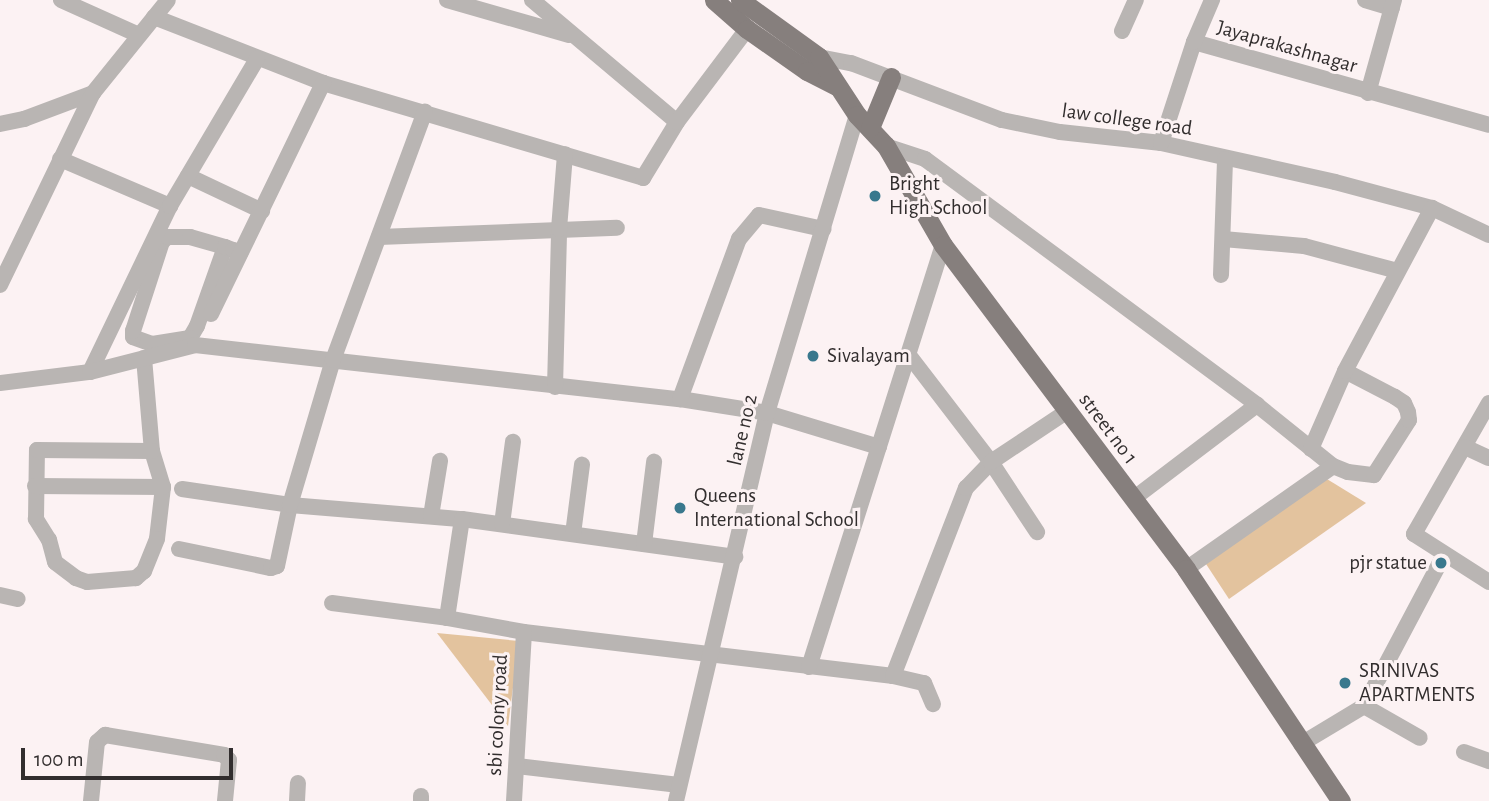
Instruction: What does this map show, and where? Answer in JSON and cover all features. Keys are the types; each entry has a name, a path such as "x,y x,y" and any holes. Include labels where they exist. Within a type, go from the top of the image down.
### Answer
{"main road":[{"name":"street no 1","path":"714,0 745,11 813,64 837,86 886,146 943,245 1186,569 1341,801"},
{"path":"864,121 891,77"}],"street":[{"path":"61,0 139,35"},
{"path":"0,285 8,253 93,93 168,0"},
{"path":"447,0 574,37"},
{"path":"532,0 677,122"},
{"path":"1122,31 1136,0"},
{"name":"Jayaprakashnagar","path":"1161,143 1194,41 1212,0"},
{"path":"1365,0 1393,4"},
{"name":"Jayaprakashnagar","path":"1368,93 1393,4"},
{"path":"154,17 323,83 425,111 643,178 745,11"},
{"name":"Jayaprakashnagar","path":"1194,41 1368,93 1489,125"},
{"path":"90,372 170,206 257,59"},
{"name":"law college road","path":"813,64 851,63 979,114 1002,120 1060,132 1161,143 1335,182 1432,208 1489,235"},
{"path":"195,345 323,83"},
{"path":"0,124 24,119 93,93"},
{"path":"179,549 275,567 290,505 333,360 425,111"},
{"name":"lane no 2","path":"677,793 767,413 823,229 864,121"},
{"path":"886,146 925,159 1257,405 1333,466 1348,472 1374,475 1409,420 1404,403 1345,371"},
{"path":"555,387 559,229 565,154"},
{"path":"60,159 170,206"},
{"path":"1221,275 1225,159"},
{"path":"188,176 262,211"},
{"path":"1311,449 1345,371 1432,208"},
{"path":"680,399 739,239 759,215 823,229"},
{"path":"379,237 617,228"},
{"path":"225,247 197,326 190,338 152,344 133,337 149,280 167,237 190,237 225,247 241,252"},
{"path":"1223,239 1304,246 1397,271"},
{"path":"809,667 943,245"},
{"path":"0,383 90,372 195,345 680,399 767,413 878,447"},
{"path":"908,354 991,462 1037,532"},
{"path":"144,358 152,451 163,487 157,539 144,571 128,581 87,582 76,578 55,562 49,540 36,519 37,450 152,451"},
{"path":"1489,403 1414,534 1489,582"},
{"path":"1133,499 1257,405"},
{"path":"892,676 966,488 991,462 1066,412"},
{"path":"502,524 513,442"},
{"path":"1465,447 1489,458"},
{"path":"431,516 440,461"},
{"path":"644,544 654,462"},
{"path":"573,534 582,465"},
{"path":"1186,569 1333,466"},
{"path":"35,486 163,487"},
{"path":"182,489 290,505 462,519 735,557"},
{"path":"447,618 462,519"},
{"path":"1301,744 1364,706 1444,555"},
{"path":"0,595 18,599"},
{"path":"332,603 447,618 524,632 892,676 924,682 933,704"},
{"name":"sbi colony road","path":"514,801 524,632"},
{"path":"1364,706 1420,738"},
{"path":"91,801 97,742 105,735 224,755 229,760 225,801"},
{"path":"1464,752 1489,761"},
{"path":"517,766 677,793"},
{"path":"297,801 298,783"}],"shaded area":[{"path":"1322,476 1366,503 1229,599 1206,564"},
{"path":"437,633 519,641 508,726"}],"place":[{"name":"Bright High School","path":"875,196"},
{"name":"Sivalayam","path":"813,356"},
{"name":"Queens International School","path":"680,508"},
{"name":"pjr statue","path":"1441,563"},
{"name":"SRINIVAS APARTMENTS","path":"1345,683"}]}
